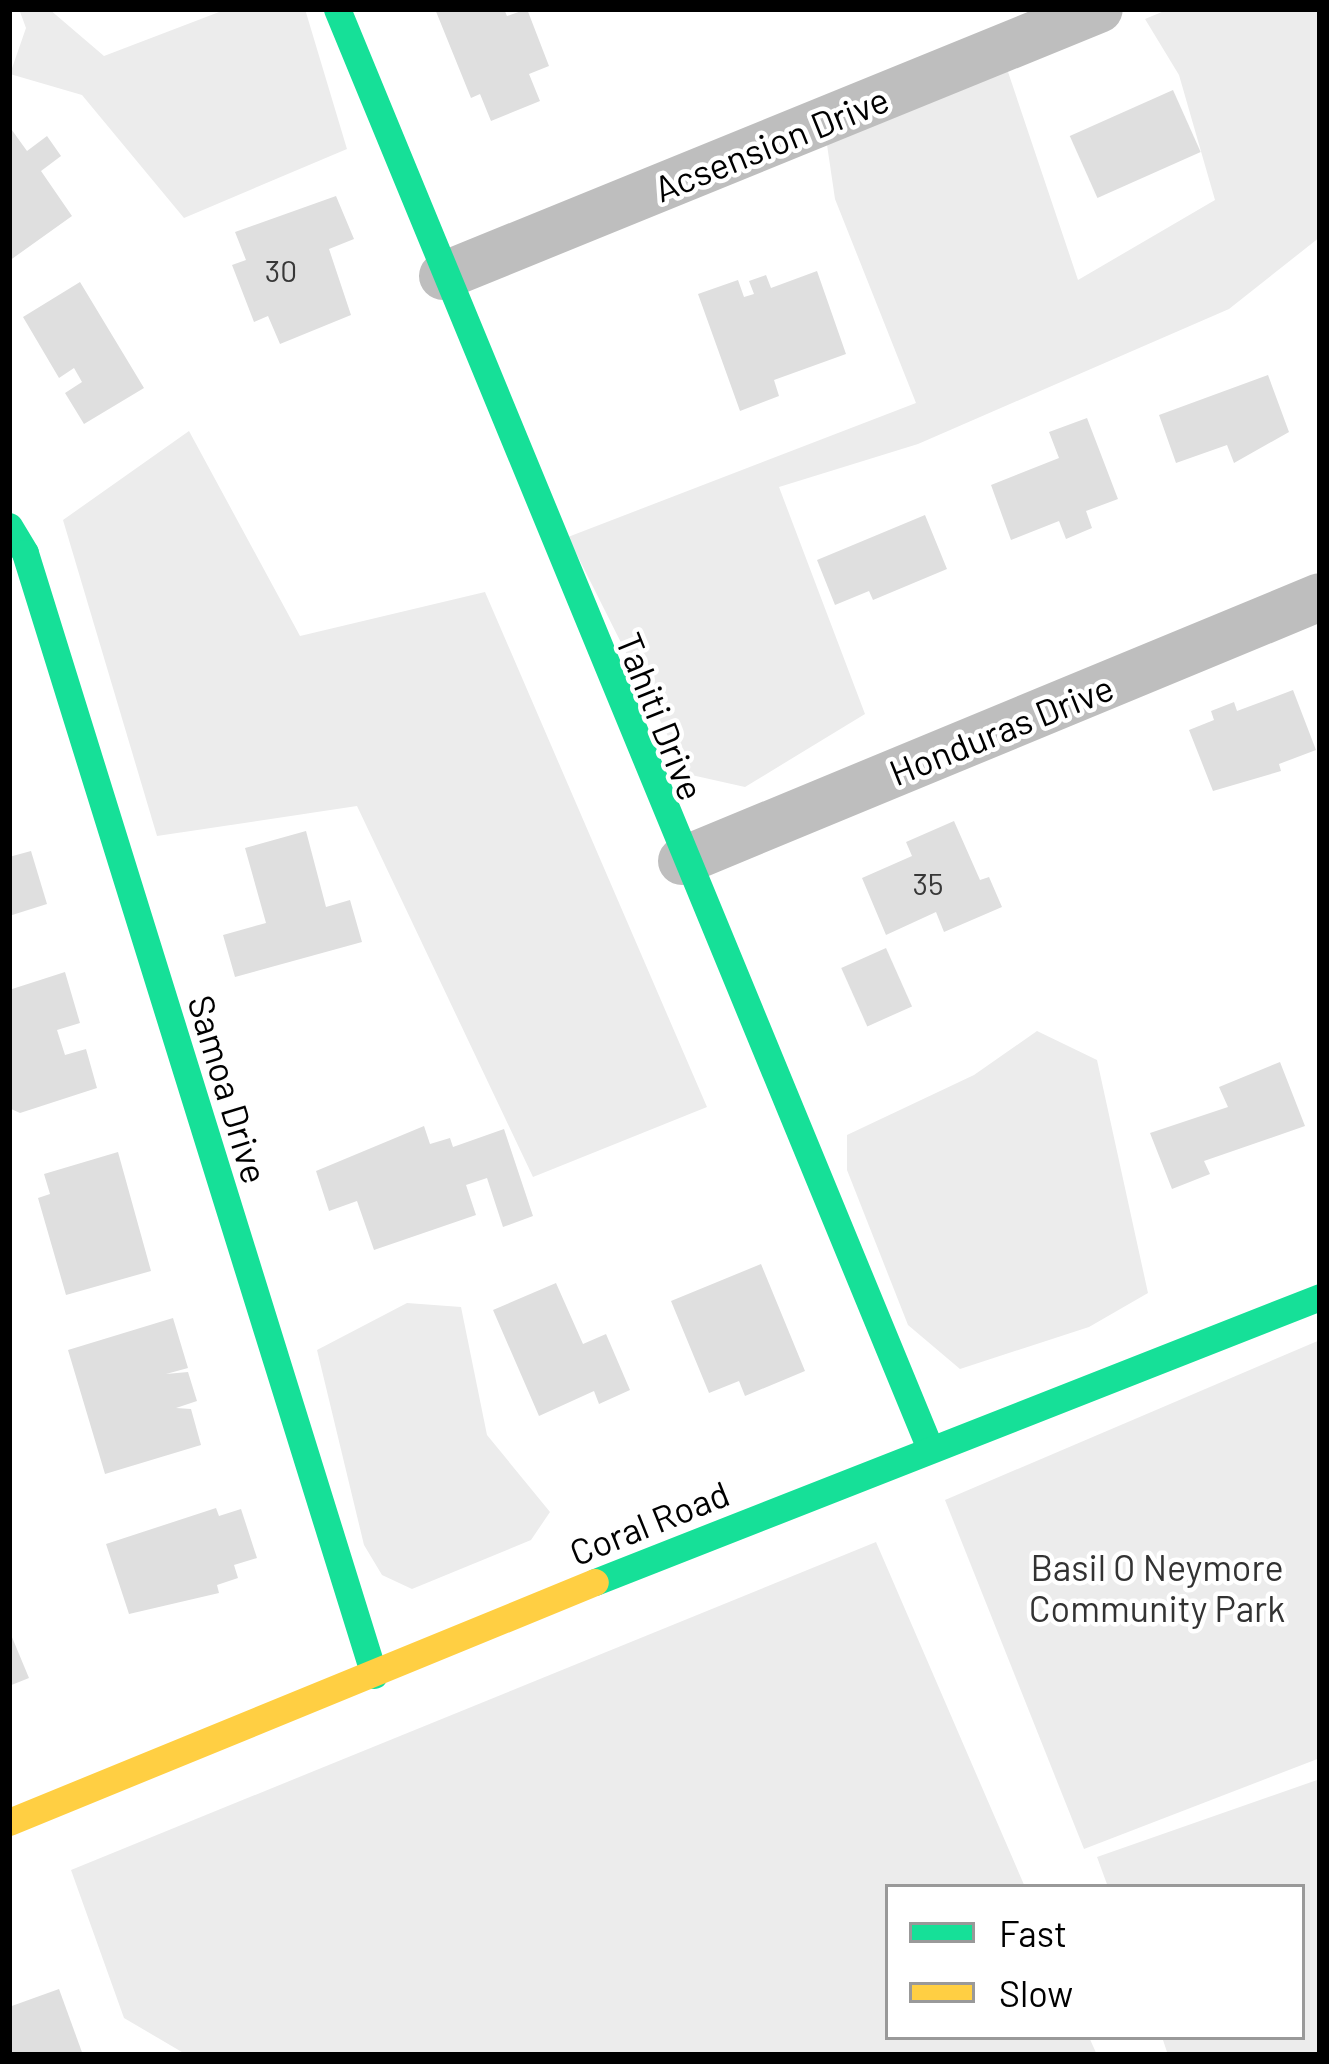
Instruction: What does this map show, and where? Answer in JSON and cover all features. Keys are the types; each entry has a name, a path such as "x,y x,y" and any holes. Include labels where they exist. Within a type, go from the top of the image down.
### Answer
{"street":[{"name":"Tahiti Drive","path":"337,9 682,861 929,1445"},
{"name":"Acsension Drive","path":"443,276 1100,9"},
{"name":"Samoa Drive","path":"9,526 25,553 374,1675"},
{"name":"Honduras Drive","path":"682,861 1320,597"},
{"name":"Coral Road","path":"9,1822 929,1445 1320,1297"}],"green space":[{"path":"19,9 49,9 104,56 227,9 305,9 347,149 184,218 82,95 10,74 26,28"},
{"path":"1169,9 1320,9 1320,237 1229,309 918,444 779,487 865,714 745,787 687,774 568,537 916,403 835,199 826,138 1004,60 1078,280 1215,200 1179,75 1145,19"},
{"path":"189,431 300,636 485,592 707,1107 533,1177 357,806 157,836 63,520"},
{"path":"1037,1031 1097,1060 1148,1293 1089,1327 960,1369 908,1325 847,1170 847,1135 974,1075"},
{"path":"407,1303 461,1307 487,1435 550,1512 531,1540 412,1589 382,1575 364,1545 317,1350"},
{"name":"Basil O Neymore Community Park","path":"1320,1340 1320,1758 1084,1849 945,1500"},
{"path":"876,1542 1024,1884 885,1884 885,2040 1090,2040 1097,2055 187,2055 124,2018 71,1870"},
{"path":"1320,1779 1320,2055 1168,2055 1163,2040 1305,2040 1305,1884 1107,1884 1097,1857"}],"building":[{"path":"435,9 504,9 507,16 527,9 549,66 529,74 540,101 491,121 480,94 471,98"},
{"path":"1173,90 1201,152 1097,198 1070,136"},
{"path":"9,126 27,151 47,136 61,156 41,171 72,216 9,261"},
{"path":"336,196 354,239 329,249 351,315 280,344 268,316 254,322 232,265 246,260 235,232"},
{"path":"817,271 846,354 774,380 779,396 740,411 698,294 738,280 744,297 754,294 749,281 766,275 771,288"},
{"path":"80,282 144,388 84,424 65,393 82,382 74,368 59,378 23,317"},
{"path":"1268,375 1289,432 1234,463 1227,445 1176,463 1159,415"},
{"path":"1087,418 1118,499 1086,511 1092,528 1066,539 1059,521 1011,540 991,485 1059,458 1049,432"},
{"path":"925,515 947,569 873,600 869,591 835,605 817,560"},
{"path":"1293,690 1316,750 1279,764 1281,771 1213,791 1189,730 1214,720 1211,711 1234,702 1237,711"},
{"path":"954,821 980,880 989,877 1002,907 944,932 936,912 886,935 862,878 912,856 906,842"},
{"path":"306,831 326,907 350,900 362,942 235,977 223,935 266,923 245,848"},
{"path":"31,851 47,904 9,916 9,857"},
{"path":"886,948 912,1006 867,1026 841,968"},
{"path":"65,972 80,1023 57,1030 65,1055 86,1049 97,1088 20,1113 9,1108 9,990"},
{"path":"1280,1062 1305,1126 1204,1161 1210,1174 1172,1189 1150,1133 1228,1107 1219,1087"},
{"path":"424,1126 430,1144 450,1138 453,1147 504,1129 533,1216 503,1227 487,1178 466,1185 476,1215 374,1250 357,1201 329,1211 316,1171"},
{"path":"118,1152 151,1271 66,1295 38,1198 50,1194 44,1174"},
{"path":"761,1264 805,1371 745,1396 739,1381 709,1393 671,1301"},
{"path":"556,1283 583,1344 606,1334 630,1390 599,1404 594,1391 539,1416 493,1310"},
{"path":"173,1318 188,1368 166,1374 188,1372 197,1401 176,1408 191,1409 201,1445 105,1474 68,1350"},
{"path":"216,1508 219,1516 241,1509 257,1558 234,1565 238,1578 217,1585 219,1593 129,1614 106,1544"},
{"path":"9,1630 29,1678 9,1686"},
{"path":"59,1989 83,2055 9,2055 9,2007"}],"traffic: fast":[{"path":"337,9 929,1446"},
{"path":"9,526 25,553 374,1675"},
{"path":"595,1582 1320,1297"}],"traffic: slow":[{"path":"9,1822 595,1582"}]}
